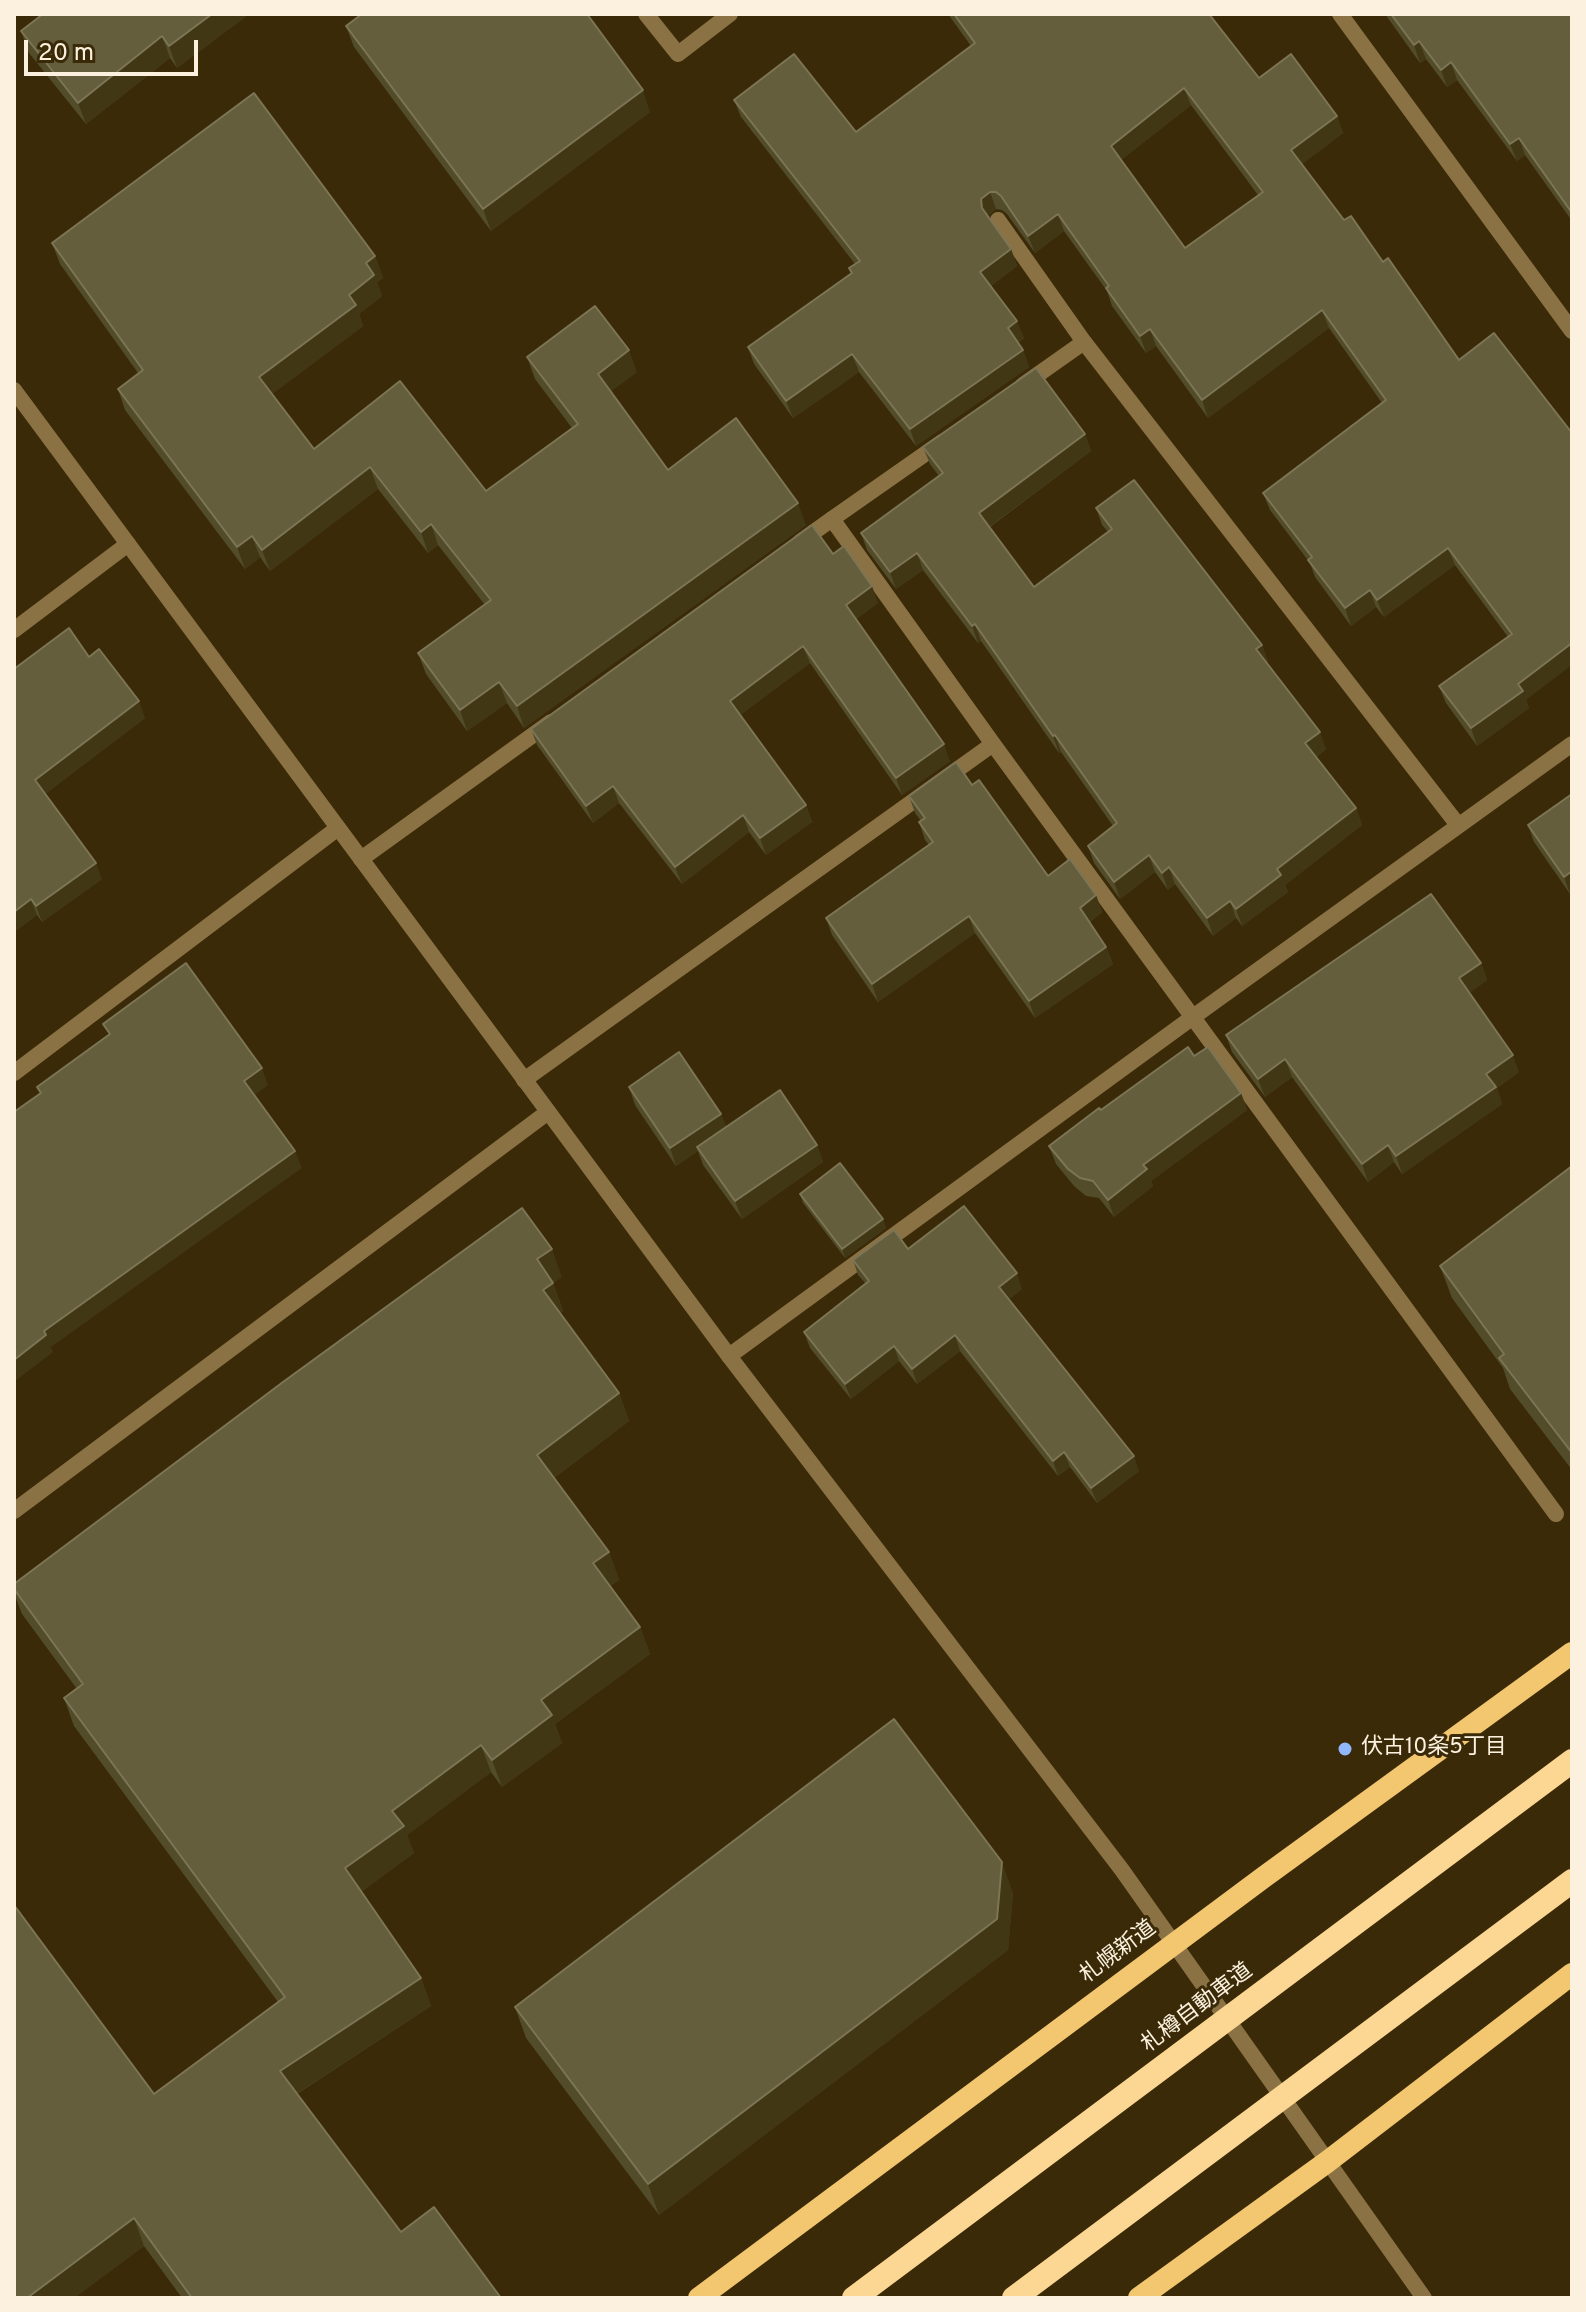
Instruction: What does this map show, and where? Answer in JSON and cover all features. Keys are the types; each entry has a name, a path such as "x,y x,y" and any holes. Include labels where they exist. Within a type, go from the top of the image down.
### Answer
{"highway":[{"name":"札幌新道","path":"699,2298 1572,1653"},
{"name":"札樽自動車道","path":"854,2298 1572,1761"},
{"path":"1014,2298 1572,1881"},
{"path":"1139,2298 1327,2162 1572,1974"}],"street":[{"path":"646,14 678,54 730,14"},
{"path":"1340,14 1572,331"},
{"path":"998,220 1084,342 1458,825"},
{"path":"1009,395 1084,342"},
{"path":"14,390 729,1356 1122,1870 1424,2298"},
{"path":"781,556 958,431"},
{"path":"832,519 1556,1514"},
{"path":"14,630 128,544"},
{"path":"361,859 564,713"},
{"path":"524,1080 993,744"},
{"path":"729,1356 1572,744"},
{"path":"14,1073 338,828"},
{"path":"14,1511 548,1112"}],"building":[{"path":"43,14 212,14 169,46 162,36 78,103 21,31"},
{"path":"362,14 587,14 643,90 483,209 346,26"},
{"path":"954,14 1209,14 1259,78 1291,54 1337,116 1291,150 1344,220 1351,216 1383,262 1388,258 1459,360 1494,333 1572,433 1572,643 1518,684 1523,691 1471,728 1439,686 1512,634 1448,548 1377,600 1370,590 1345,608 1308,560 1312,557 1263,493 1386,400 1322,310 1202,400 1150,329 1140,336 1058,214 1028,236 1001,196 990,192 981,199 982,208 1011,249 980,272 1017,321 1008,328 1023,350 910,429 852,354 786,401 748,347 852,273 849,268 860,261 734,100 794,54 856,132 975,43","holes":["1184,88 1263,192 1185,248 1111,146"]},
{"path":"1391,14 1572,14 1572,213 1519,138 1510,144 1451,62 1441,70 1419,41 1414,45"},
{"path":"254,93 375,256 366,263 374,275 349,295 356,305 259,377 314,449 400,381 486,491 578,424 527,357 595,306 629,350 598,374 668,470 736,418 798,503 517,706 499,682 460,710 418,653 491,600 431,524 421,532 370,467 262,550 252,536 237,547 118,389 143,370 52,243"},
{"path":"1036,368 1085,434 979,513 1034,587 1112,529 1096,508 1134,480 1262,645 1256,649 1320,732 1305,743 1356,808 1277,869 1281,875 1236,909 1230,901 1207,918 1169,867 1162,873 1149,855 1114,882 1088,846 1117,823 975,624 972,626 917,553 890,572 861,533 943,473 923,447"},
{"path":"812,525 833,554 844,546 872,586 846,605 944,744 896,778 803,646 730,701 806,805 760,838 743,815 675,867 613,786 586,806 531,729"},
{"path":"69,628 89,657 99,649 139,701 35,780 96,863 36,906 31,899 14,912 14,669"},
{"path":"956,762 972,785 979,780 1048,876 1070,859 1096,895 1080,908 1106,947 1029,1001 969,916 872,984 826,918 933,842 919,822 925,818 909,796"},
{"path":"1572,794 1572,871 1564,877 1528,825"},
{"path":"1431,894 1481,963 1459,978 1513,1055 1486,1074 1496,1087 1396,1156 1388,1145 1362,1164 1285,1059 1258,1079 1226,1035"},
{"path":"186,963 262,1068 244,1081 295,1151 44,1331 46,1335 14,1360 14,1112 41,1093 37,1087 110,1034 103,1024"},
{"path":"1188,1047 1194,1056 1208,1047 1241,1093 1143,1165 1147,1169 1108,1200 1093,1181 1080,1178 1068,1169 1049,1146"},
{"path":"679,1052 721,1114 670,1148 629,1087"},
{"path":"780,1090 817,1145 735,1201 697,1147"},
{"path":"840,1163 883,1219 842,1249 800,1194"},
{"path":"1572,1166 1572,1453 1499,1358 1504,1354 1440,1266"},
{"path":"964,1206 1017,1273 999,1287 1134,1456 1091,1488 1064,1452 1053,1461 955,1335 912,1369 894,1346 845,1384 804,1332 869,1281 853,1260 894,1230 908,1249"},
{"path":"522,1208 552,1249 537,1259 553,1283 543,1290 619,1393 537,1455 609,1552 593,1563 640,1627 541,1700 552,1715 492,1760 481,1745 392,1811 404,1826 345,1868 421,1978 280,2071 401,2232 434,2207 501,2298 192,2298 134,2218 27,2298 14,2298 14,1905 154,2094 285,1997 64,1698 83,1684 14,1589 14,1584"},
{"path":"894,1719 1002,1862 997,1919 648,2184 515,2007"}],"place":[{"name":"伏古10条5丁目","path":"1345,1749"}]}
